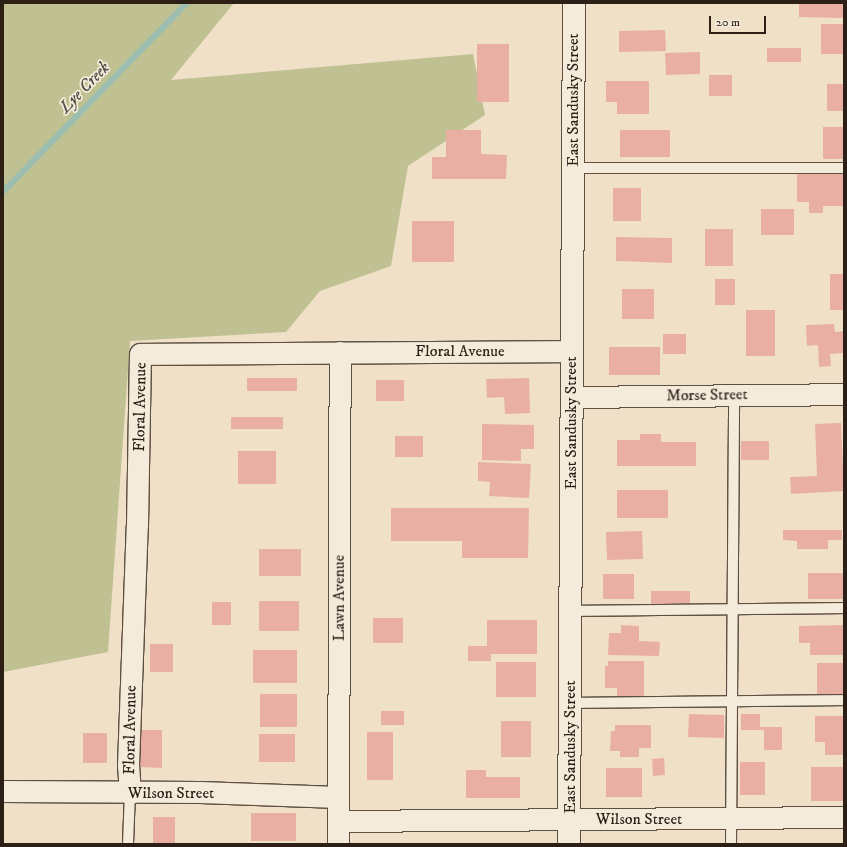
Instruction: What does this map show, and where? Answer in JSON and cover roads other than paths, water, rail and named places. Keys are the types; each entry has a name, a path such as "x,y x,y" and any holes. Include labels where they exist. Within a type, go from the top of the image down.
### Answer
{"main road":[{"name":"East Sandusky Street","path":"569,844 574,3"}],"street":[{"name":"Floral Avenue","path":"130,793 128,742 137,525 140,354 571,351"},
{"name":"Lawn Avenue","path":"338,844 340,352"},
{"name":"Morse Street","path":"571,397 844,394"},
{"name":"Wilson Street","path":"3,791 130,793 200,792 338,797"},
{"name":"Wilson Street","path":"338,821 844,817"}],"lane":[{"path":"573,168 844,168"},
{"path":"731,844 734,395"},
{"path":"570,611 844,608"},
{"path":"570,703 844,700"},
{"path":"128,844 130,793"}],"waterway":[{"name":"Lye Creek","path":"3,192 187,3"}]}
